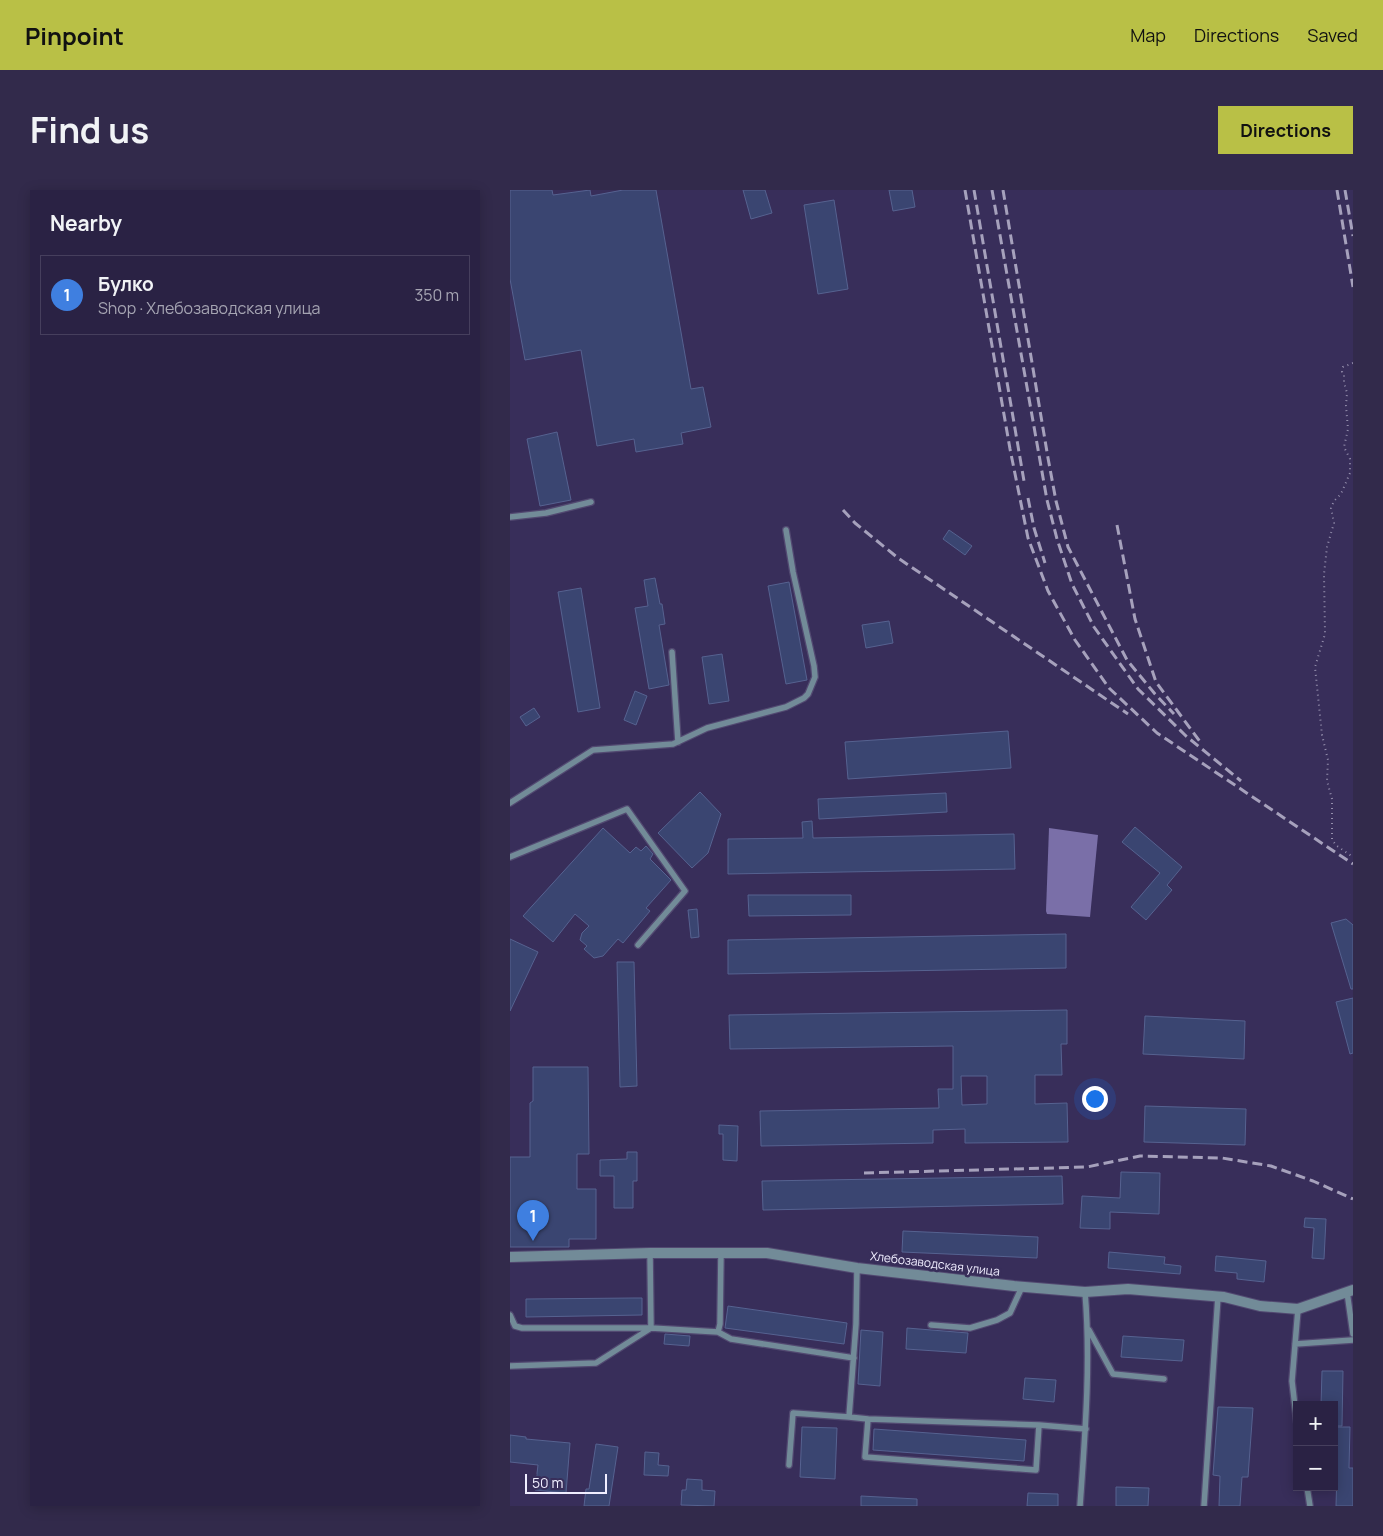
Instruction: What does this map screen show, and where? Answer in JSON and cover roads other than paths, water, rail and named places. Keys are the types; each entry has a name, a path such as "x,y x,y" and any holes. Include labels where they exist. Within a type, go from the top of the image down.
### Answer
{"street":[{"name":"Хлебозаводская улица","path":"510,1257 650,1253 767,1253 857,1268 1022,1287 1085,1292 1128,1289 1218,1296 1260,1306 1298,1309 1350,1291"}],"lane":[{"path":"510,517 546,512 591,502"},
{"path":"510,803 593,750 673,744 707,728 786,707 804,698 808,694 814,677 814,666 792,572 786,530"},
{"path":"672,652 678,742"},
{"path":"510,856 627,809 686,890 638,945"},
{"path":"650,1253 651,1328"},
{"path":"718,1332 720,1324 721,1253"},
{"path":"849,1417 856,1324 857,1268"},
{"path":"931,1325 970,1328 997,1320 1010,1314 1022,1287"},
{"path":"1350,1291 1353,1334"},
{"path":"1080,1506 1086,1429 1088,1328 1085,1292"},
{"path":"1204,1506 1218,1296"},
{"path":"1294,1401 1292,1380 1298,1309"},
{"path":"510,1315 515,1326 522,1328 651,1328 718,1332 731,1338 854,1358"},
{"path":"510,1366 596,1364 651,1328"},
{"path":"1088,1328 1113,1374 1164,1378"},
{"path":"1295,1344 1353,1340"},
{"path":"789,1465 793,1412 868,1419 1086,1429"},
{"path":"868,1419 865,1457 1036,1470 1039,1426"},
{"path":"1308,1491 1310,1506"}],"railway":[{"path":"965,190 1010,449 1028,538 1048,591 1075,640 1109,688 1157,733 1353,864"},
{"path":"974,190 1024,481"},
{"path":"992,190 1047,500 1057,539 1072,584 1094,627 1138,689 1186,736 1241,781"},
{"path":"1003,190 1048,458 1056,501 1068,547 1127,660 1174,714"},
{"path":"1337,190 1353,287"},
{"path":"1345,190 1353,236"},
{"path":"1028,498 1034,528 1045,563"},
{"path":"843,510 855,523 898,558 1128,714"},
{"path":"1117,525 1135,619 1156,682 1201,743"},
{"path":"864,1173 1087,1167 1140,1156 1222,1158 1271,1166 1313,1181 1353,1199"}],"place":[{"name":"Булко","path":"533,1241"}]}
